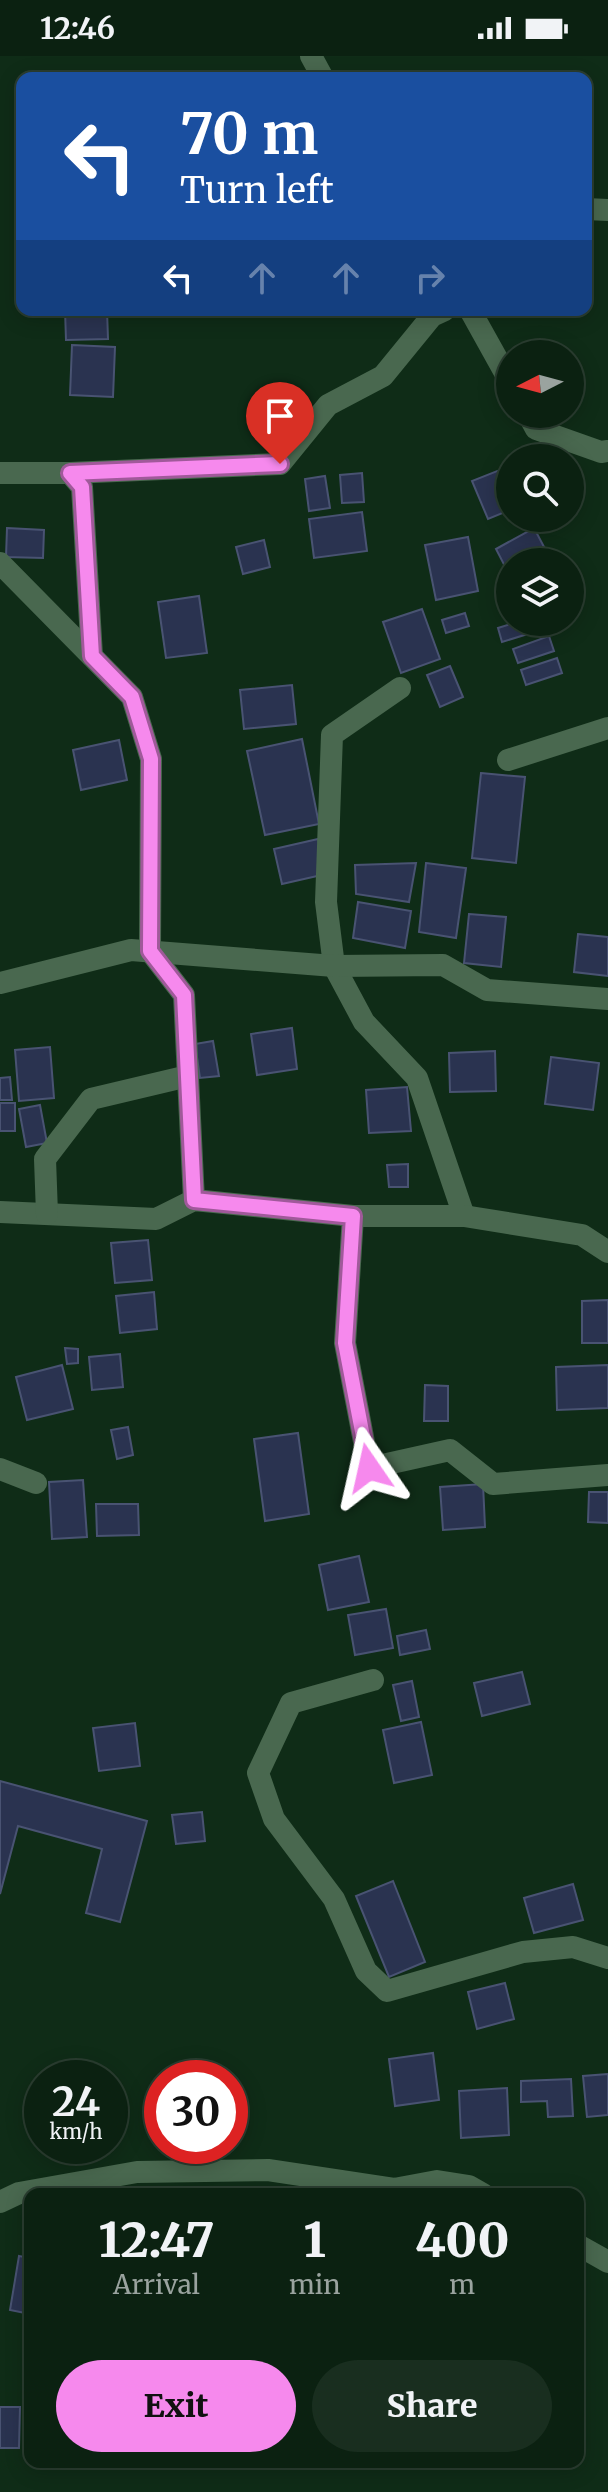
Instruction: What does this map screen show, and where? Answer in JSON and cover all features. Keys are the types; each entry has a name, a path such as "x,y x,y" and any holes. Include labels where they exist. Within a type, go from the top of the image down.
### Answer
{"street":[{"path":"0,473 280,464 328,405 383,376 432,316"},
{"path":"473,316 496,357"},
{"path":"535,428 601,452 608,451"},
{"path":"70,473 82,487 92,656"},
{"path":"0,563 132,697 151,759 150,951 184,995 194,1200"},
{"path":"400,688 332,735 326,902 334,966 364,1022 417,1078 464,1216"},
{"path":"508,760 608,728"},
{"path":"0,983 131,950 334,966 443,965 487,990 608,999"},
{"path":"36,1213 45,1159 91,1099 188,1076"},
{"path":"0,1212 156,1219 194,1200 353,1216 464,1216 582,1235 608,1252"},
{"path":"0,1232 36,1213"},
{"path":"353,1216 345,1343 369,1468 450,1450 493,1484 608,1475"},
{"path":"0,1469 36,1483"},
{"path":"373,1680 291,1703 258,1773 274,1819 334,1899 366,1971 387,1991 523,1952 573,1947 608,1958"},
{"path":"47,2188 137,2172 268,2170 387,2188"},
{"path":"399,2188 437,2181 472,2188"},
{"path":"0,2202 24,2192"},
{"path":"584,2248 608,2262"}],"building":[{"path":"65,316 107,316 108,339 66,340"},
{"path":"72,345 115,347 113,397 70,395"},
{"path":"496,472 496,516 488,519 472,481"},
{"path":"362,473 364,502 342,503 340,475"},
{"path":"325,476 330,508 309,511 305,479"},
{"path":"362,512 367,551 314,558 309,519"},
{"path":"7,528 44,530 43,558 6,557"},
{"path":"527,532 536,532 545,548 498,548"},
{"path":"468,537 478,591 436,600 425,545"},
{"path":"264,540 270,567 243,574 236,547"},
{"path":"199,596 207,653 166,658 158,602"},
{"path":"422,609 440,659 401,673 383,622"},
{"path":"465,613 469,626 446,633 442,620"},
{"path":"500,636 521,636 502,642"},
{"path":"549,636 554,651 518,663 513,649"},
{"path":"557,658 562,673 526,685 521,670"},
{"path":"450,666 463,697 440,707 427,675"},
{"path":"292,685 296,724 244,729 240,690"},
{"path":"302,739 319,824 265,835 247,751"},
{"path":"119,740 127,780 81,790 73,750"},
{"path":"481,773 525,777 516,863 472,858"},
{"path":"318,839 326,874 282,884 274,849"},
{"path":"416,863 409,902 356,894 355,865"},
{"path":"426,863 466,868 456,938 419,932"},
{"path":"358,902 411,911 405,948 353,938"},
{"path":"469,914 506,917 501,967 464,963"},
{"path":"578,934 608,937 608,976 574,972"},
{"path":"292,1028 297,1069 257,1075 251,1034"},
{"path":"213,1041 219,1076 200,1078 195,1044"},
{"path":"50,1047 54,1098 19,1101 15,1050"},
{"path":"495,1051 496,1091 450,1092 449,1053"},
{"path":"551,1057 599,1063 593,1110 545,1104"},
{"path":"10,1077 12,1100 0,1100 0,1078"},
{"path":"407,1087 411,1131 369,1133 366,1090"},
{"path":"0,1103 15,1103 15,1131 0,1131"},
{"path":"40,1105 47,1143 26,1147 19,1109"},
{"path":"408,1164 408,1187 389,1187 387,1165"},
{"path":"148,1240 152,1280 115,1283 111,1243"},
{"path":"154,1292 157,1329 120,1333 116,1296"},
{"path":"608,1300 608,1343 582,1343 582,1301"},
{"path":"65,1348 78,1349 78,1363 67,1364"},
{"path":"120,1354 123,1387 92,1390 89,1357"},
{"path":"62,1365 73,1409 27,1420 16,1377"},
{"path":"608,1365 608,1408 557,1410 556,1367"},
{"path":"425,1385 448,1386 448,1421 424,1421"},
{"path":"128,1427 133,1455 117,1459 111,1430"},
{"path":"298,1433 309,1514 265,1521 254,1439"},
{"path":"83,1480 87,1537 52,1539 49,1482"},
{"path":"483,1484 485,1527 443,1530 440,1487"},
{"path":"589,1492 608,1492 608,1523 588,1522"},
{"path":"96,1504 138,1504 139,1535 97,1536"},
{"path":"359,1556 369,1602 328,1610 319,1565"},
{"path":"386,1609 393,1648 355,1655 348,1615"},
{"path":"426,1630 430,1649 400,1655 397,1636"},
{"path":"522,1672 530,1704 482,1716 474,1683"},
{"path":"412,1681 419,1717 401,1721 393,1685"},
{"path":"421,1722 432,1775 394,1783 383,1730"},
{"path":"135,1723 140,1766 99,1771 93,1728"},
{"path":"0,1781 147,1821 120,1922 86,1913 102,1849 18,1826 0,1894"},
{"path":"202,1812 205,1841 176,1844 172,1815"},
{"path":"393,1881 425,1962 389,1977 356,1896"},
{"path":"573,1884 583,1920 534,1933 524,1898"},
{"path":"505,1983 514,2019 477,2029 468,1992"},
{"path":"433,2053 439,2100 395,2106 389,2059"},
{"path":"608,2074 608,2115 587,2117 583,2076"},
{"path":"571,2079 573,2116 548,2117 547,2101 521,2102 521,2081"},
{"path":"507,2088 509,2135 461,2138 459,2091"},
{"path":"19,2256 24,2257 24,2313 10,2310"},
{"path":"0,2407 20,2407 19,2448 0,2448"}],"route":[{"path":"280,464 70,473 82,487 92,656 132,697 151,759 150,951 184,995 194,1200 353,1216 345,1343 369,1468"}]}
